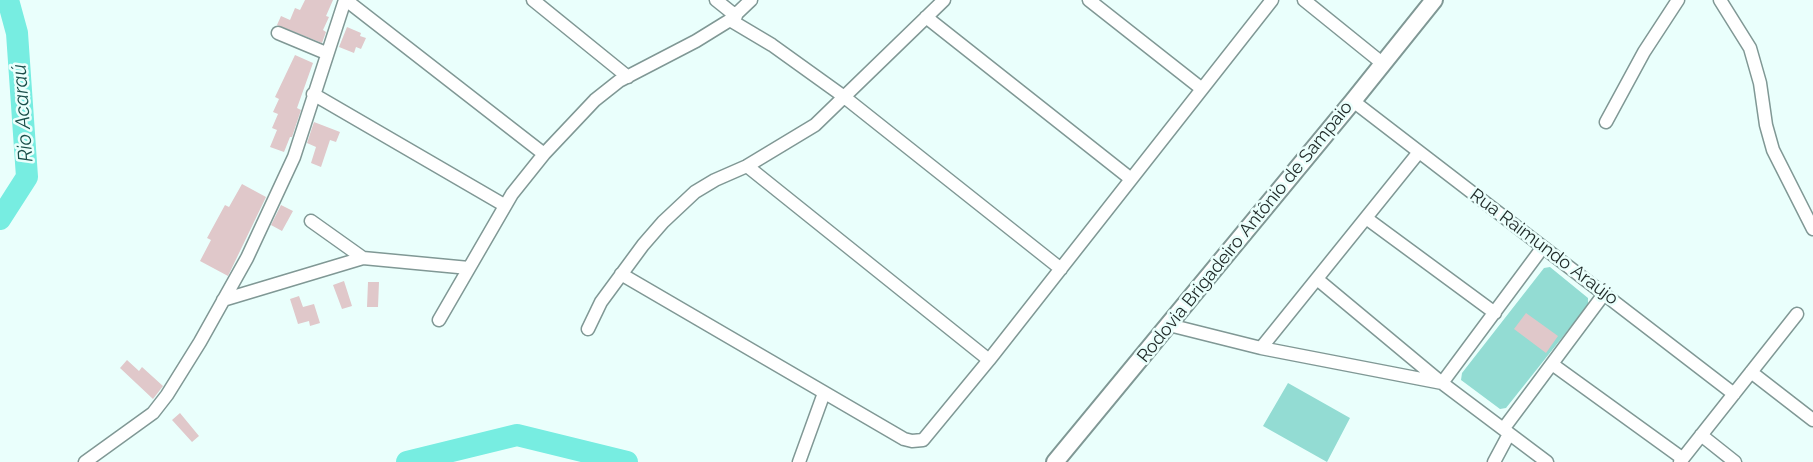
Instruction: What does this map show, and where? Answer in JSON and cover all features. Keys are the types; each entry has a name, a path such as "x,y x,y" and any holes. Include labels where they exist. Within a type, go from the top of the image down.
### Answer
{"main road":[{"name":"Rodovia Brigadeiro Antônio de Sampaio","path":"1055,462 1434,0"}],"street":[{"path":"85,462 153,413 200,342 224,300 247,258 294,157 345,0 544,154"},
{"path":"533,0 628,77"},
{"path":"716,0 733,18 843,96 1061,269"},
{"path":"439,320 504,205 544,154 596,100 619,81 696,41 733,18 751,0"},
{"path":"588,329 601,302 663,222 696,192 815,125 944,0"},
{"path":"1089,0 1203,89"},
{"path":"621,274 904,439 918,442 927,437 990,360 1272,0"},
{"path":"1304,0 1382,63"},
{"path":"1606,122 1644,52 1678,0"},
{"path":"1720,0 1750,48 1760,83 1766,125 1773,150 1813,229"},
{"path":"926,17 1131,179"},
{"path":"278,33 326,53"},
{"path":"313,94 504,205"},
{"name":"Rua Raimundo Araújo","path":"1353,101 1734,394"},
{"path":"1261,348 1419,152"},
{"path":"747,165 990,360"},
{"path":"1366,218 1494,313"},
{"path":"311,221 363,258"},
{"path":"1442,383 1544,247"},
{"path":"224,300 363,258 469,268"},
{"path":"1317,279 1442,383 1547,462"},
{"path":"1494,462 1506,431 1604,294"},
{"path":"1552,364 1681,460 1797,314"},
{"path":"1169,325 1261,348 1442,383"},
{"path":"1751,372 1813,420"},
{"path":"799,462 824,393"},
{"path":"1701,435 1735,462"}],"shaded area":[{"path":"1550,267 1588,298 1588,305 1506,408 1500,409 1461,380 1462,373 1544,268"},
{"path":"1288,383 1350,418 1327,462 1263,426"}],"building":[{"path":"305,0 333,0 326,16 329,17 323,30 326,32 322,43 277,25 281,16 290,20 295,8 300,10"},
{"path":"347,27 361,33 360,36 366,38 361,49 356,47 354,53 339,47"},
{"path":"295,55 313,63 297,108 301,110 284,152 270,147 277,130 272,128 278,114 273,112 279,99 275,97"},
{"path":"314,122 340,132 336,142 330,140 321,167 311,163 316,147 307,143"},
{"path":"242,184 266,197 228,276 200,261 211,240 207,238 225,205 229,207"},
{"path":"281,205 293,211 282,231 271,225"},
{"path":"344,281 352,306 342,309 333,285"},
{"path":"368,282 379,282 378,307 367,307"},
{"path":"299,296 303,307 314,304 320,323 310,326 309,321 298,324 290,299"},
{"path":"1526,313 1558,336 1546,353 1514,329"},
{"path":"127,360 139,371 142,367 163,386 153,399 120,368"},
{"path":"180,413 199,436 192,442 172,420"}],"waterway":[{"name":"Rio Acaraú","path":"0,219 27,177 17,33 8,0"},
{"name":"Rio Acaraú","path":"407,462 517,435 627,462"}]}
